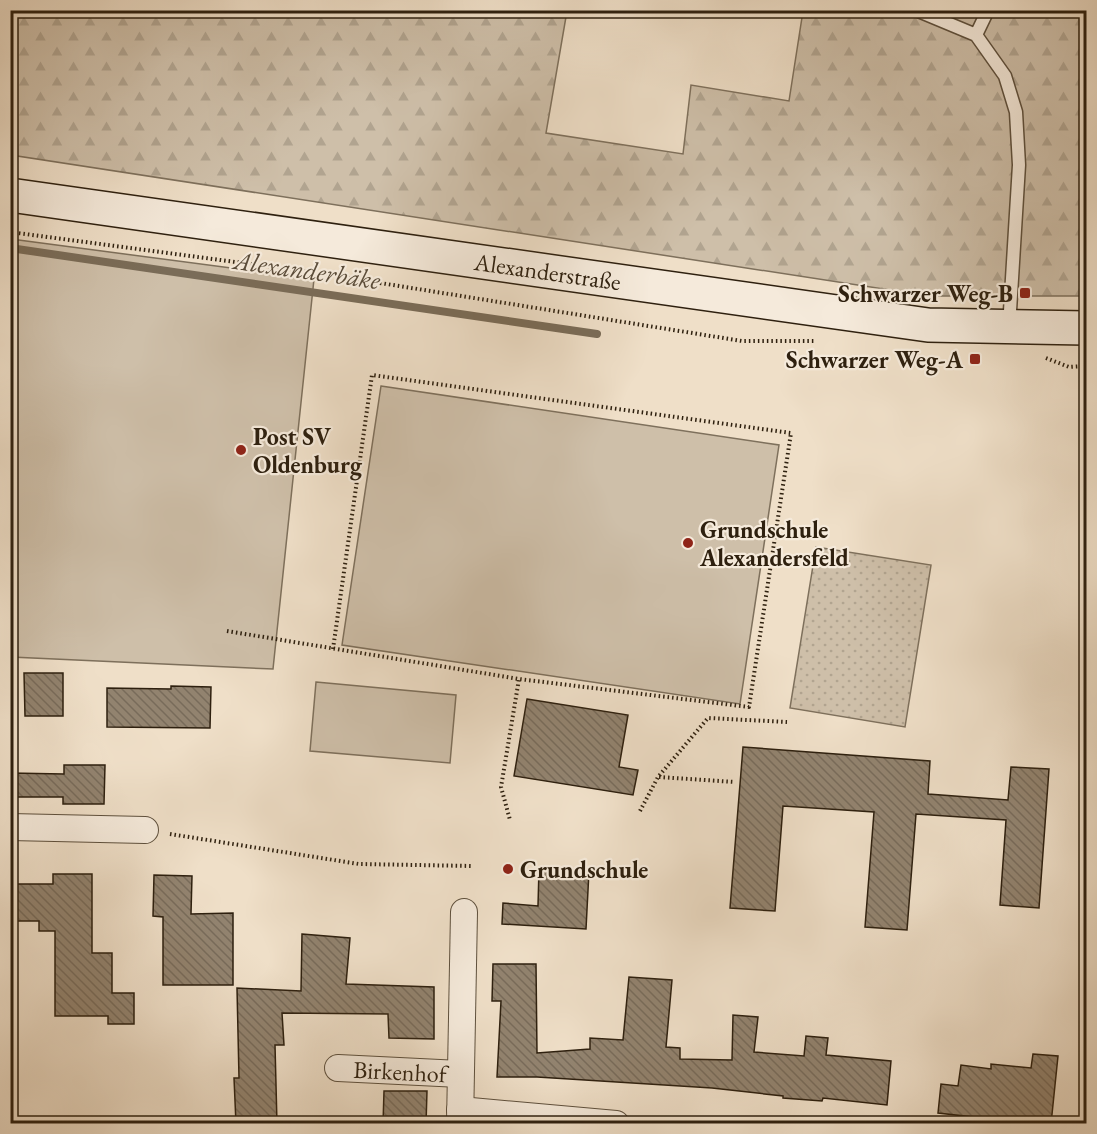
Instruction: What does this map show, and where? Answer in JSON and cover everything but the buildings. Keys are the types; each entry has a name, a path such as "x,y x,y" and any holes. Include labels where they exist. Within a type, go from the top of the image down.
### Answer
{"main road":[{"name":"Alexanderstraße","path":"10,195 928,325 1009,329 1086,328"}],"street":[{"path":"10,827 145,830"},
{"path":"464,912 460,1117 616,1124"},
{"name":"Birkenhof","path":"338,1068 460,1074"}],"lane":[{"path":"916,10 976,35 1005,76 1016,112 1019,165 1009,329"},
{"path":"976,35 988,10"}],"path":[{"path":"10,232 318,273 742,341 820,341"},
{"path":"1034,357 1069,367 1086,366"},
{"path":"226,632 519,679 749,707 791,433 372,375 333,649"},
{"path":"510,820 501,787 519,679"},
{"path":"640,811 658,777 708,718 787,722"},
{"path":"658,777 735,782"},
{"path":"145,830 359,864 473,866"}],"green space":[{"path":"10,11 567,11 546,133 683,154 691,85 789,101 803,11 1086,11 1086,296 929,296 11,155"},
{"name":"Post SV Oldenburg","path":"11,239 314,279 273,669 11,657"},
{"path":"381,386 779,445 740,704 342,645"},
{"path":"816,547 931,565 905,727 790,708"},
{"path":"316,682 456,695 450,763 310,751"}],"waterway":[{"name":"Alexanderbäke","path":"10,248 597,334"}],"place":[{"name":"Schwarzer Weg-B","path":"1025,293"},
{"name":"Schwarzer Weg-A","path":"975,359"},
{"name":"Post SV Oldenburg","path":"241,450"},
{"name":"Grundschule Alexandersfeld","path":"688,543"},
{"name":"Grundschule","path":"508,869"}]}
